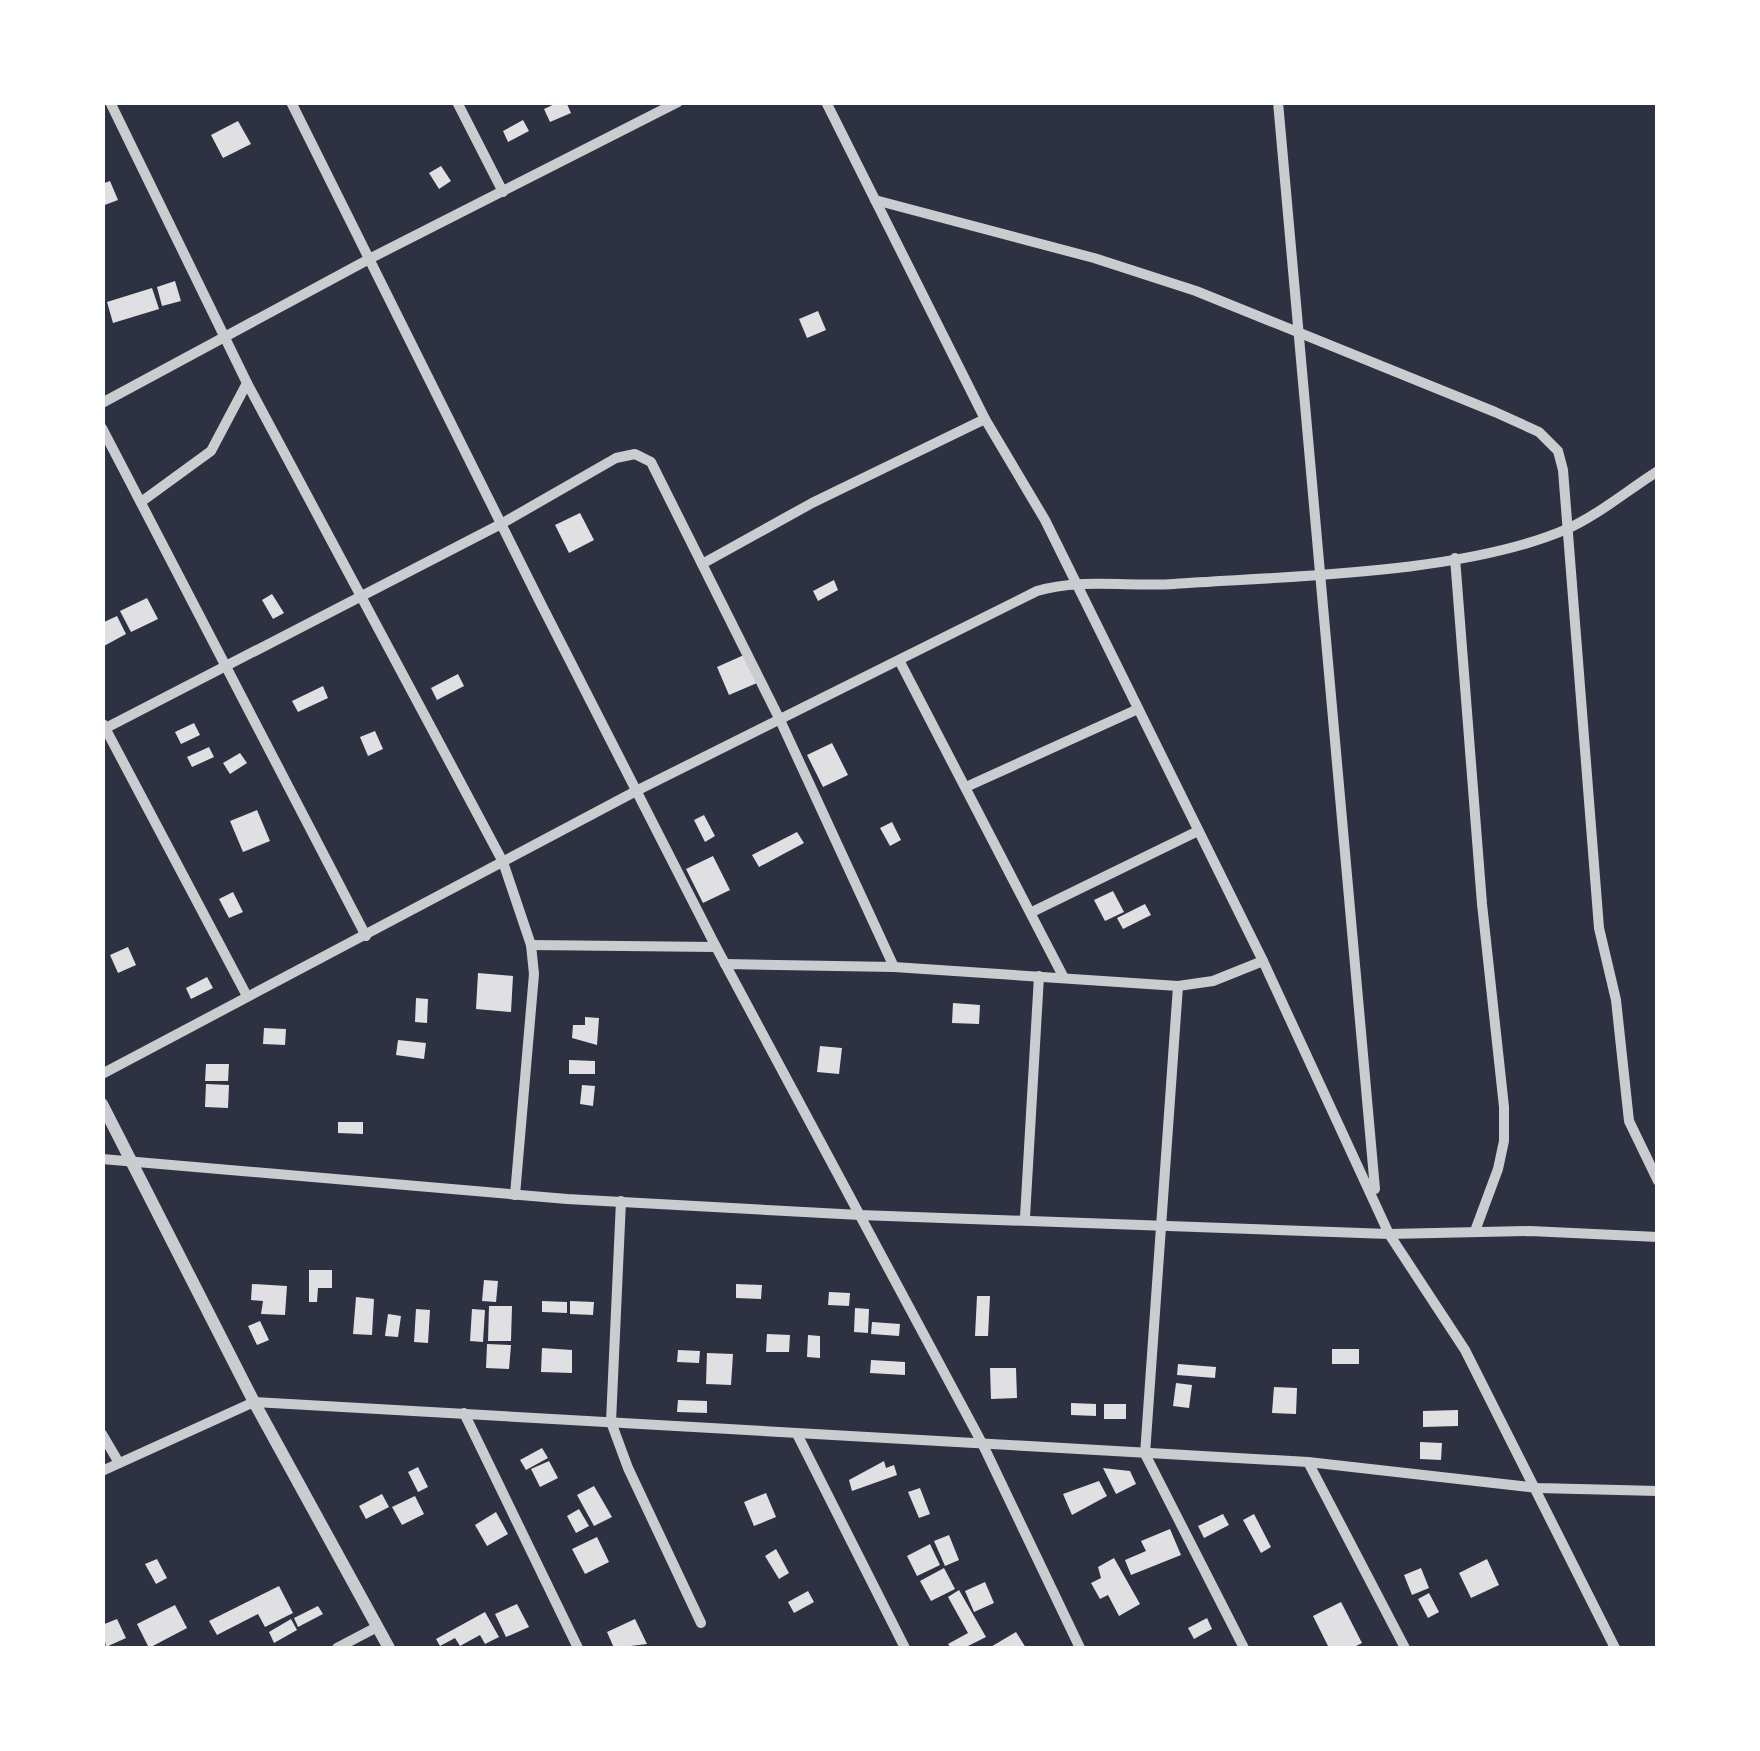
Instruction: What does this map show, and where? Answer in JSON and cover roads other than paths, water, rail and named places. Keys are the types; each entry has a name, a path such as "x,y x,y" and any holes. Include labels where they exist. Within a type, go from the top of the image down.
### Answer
{"street":[{"path":"110,102 247,384 502,862 531,946 534,996 516,1194"},
{"path":"292,102 716,947 983,1445 1080,1648"},
{"path":"457,102 503,192"},
{"path":"102,403 371,258 678,102"},
{"path":"826,102 986,420 1078,586 1263,960 1390,1234 1442,1309 1538,1488 1615,1648"},
{"path":"1278,102 1376,1200"},
{"path":"875,200 1094,258 1298,330 1539,432 1558,451 1570,528 1600,928 1613,986 1632,1132 1658,1182"},
{"path":"141,502 211,450 247,384"},
{"path":"702,564 812,503 986,420"},
{"path":"102,428 366,936"},
{"path":"247,996 103,727 362,597 616,458 635,454 652,462 780,720 894,967"},
{"path":"102,1074 638,790 1037,592 1078,586 1137,588 1320,574 1455,558 1530,542 1570,528 1658,471"},
{"path":"1455,558 1480,885 1504,1107 1504,1141 1498,1169 1475,1232"},
{"path":"900,662 1064,978"},
{"path":"966,787 1138,709"},
{"path":"1032,912 1198,831"},
{"path":"531,946 716,947"},
{"path":"726,964 894,967 1178,986 1214,981 1263,960"},
{"path":"1025,1218 1039,976"},
{"path":"1178,986 1146,1454 1244,1648"},
{"path":"102,1104 254,1402 389,1648"},
{"path":"102,1159 516,1194 860,1215 1390,1234 1658,1237"},
{"path":"621,1201 611,1422 701,1623"},
{"path":"102,1471 254,1402 1308,1462 1538,1488 1658,1491"},
{"path":"464,1413 578,1648"},
{"path":"102,1434 119,1463"},
{"path":"796,1434 904,1648"},
{"path":"1308,1462 1405,1648"},
{"path":"338,1648 377,1627"}]}
